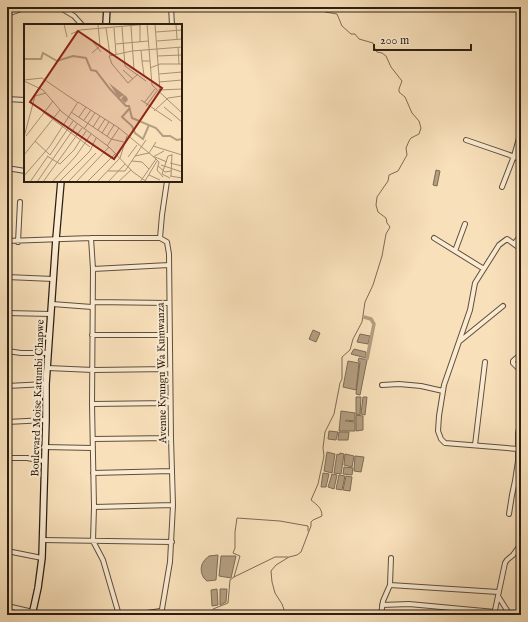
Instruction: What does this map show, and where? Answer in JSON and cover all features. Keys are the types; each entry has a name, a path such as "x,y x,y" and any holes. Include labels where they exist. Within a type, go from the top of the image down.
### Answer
{"street":[{"path":"7,14 27,7"},
{"path":"59,7 74,16 81,24"},
{"path":"106,24 107,7"},
{"path":"171,7 172,24"},
{"path":"7,99 24,100"},
{"path":"502,186 514,156 521,131"},
{"path":"466,140 521,159"},
{"path":"7,168 24,171"},
{"name":"Boulevard Moise Katumbi Chapwe","path":"33,614 42,558 46,384 61,182"},
{"path":"7,241 18,242 91,238 160,238 167,182"},
{"path":"18,242 20,202"},
{"path":"455,251 466,224"},
{"path":"514,244 521,236"},
{"path":"91,238 93,269 92,404 94,507 92,541 100,552 105,565 119,615 96,613 94,615"},
{"name":"Avenue Kyungu Wa Kumwanza","path":"160,238 167,242 169,254 170,438 173,505 170,562 161,613"},
{"path":"434,238 484,269"},
{"path":"518,449 444,443 438,431 443,391 470,310 475,283 499,245 504,240 507,239 521,249"},
{"path":"93,269 168,265"},
{"path":"7,277 53,279"},
{"path":"93,302 169,303"},
{"path":"52,304 92,307"},
{"path":"459,341 504,306"},
{"path":"7,313 51,314"},
{"path":"92,335 169,335"},
{"path":"7,351 21,353 48,353"},
{"path":"521,354 512,361 521,371"},
{"path":"475,445 485,362"},
{"path":"48,368 93,370 170,369"},
{"path":"7,386 46,384"},
{"path":"382,385 399,384 421,386 443,391"},
{"path":"92,404 170,403"},
{"path":"509,514 515,481 518,433 521,419"},
{"path":"7,422 46,420"},
{"path":"93,439 170,438"},
{"path":"44,448 93,448"},
{"path":"7,458 44,460"},
{"path":"93,473 172,471"},
{"path":"94,507 173,505"},
{"path":"42,540 172,542"},
{"path":"382,605 409,604 495,613 505,563 521,544"},
{"path":"7,551 42,558"},
{"path":"381,615 383,601 390,585 391,558"},
{"path":"390,585 498,594"},
{"path":"498,594 510,615"},
{"path":"7,606 33,614"},
{"path":"516,615 521,611"},
{"path":"132,615 161,613"}],"shaded area":[{"path":"436,170 440,171 437,186 433,185"},
{"path":"313,330 320,333 316,342 309,339"},
{"path":"360,334 370,336 368,344 357,342"},
{"path":"354,349 366,352 366,358 351,354"},
{"path":"359,358 367,360 360,395 356,394 360,362 358,361"},
{"path":"348,361 359,363 356,390 343,387"},
{"path":"356,397 361,397 360,415 356,414"},
{"path":"363,397 367,397 365,415 361,414"},
{"path":"341,411 355,413 355,421 345,421 355,422 355,431 339,431"},
{"path":"356,415 363,416 363,430 356,431"},
{"path":"329,431 338,432 336,440 328,439"},
{"path":"339,432 349,432 348,440 338,440"},
{"path":"327,452 335,454 332,473 324,471"},
{"path":"340,453 344,454 341,474 334,473 337,454 339,455"},
{"path":"345,454 354,456 352,467 344,465"},
{"path":"355,456 364,457 361,472 354,471"},
{"path":"344,467 353,468 352,475 343,474"},
{"path":"323,473 329,474 326,487 321,487"},
{"path":"332,474 337,475 334,489 328,487"},
{"path":"339,475 345,476 342,490 336,489"},
{"path":"346,476 352,477 350,491 343,490"},
{"path":"218,555 216,580 207,581 201,572 202,563 209,556"},
{"path":"221,556 236,556 231,578 219,576"},
{"path":"217,589 218,605 212,606 211,590"},
{"path":"220,589 227,589 226,602 220,605"},
{"path":"215,610 232,611 231,615 215,615"}],"waterway":[{"path":"286,615 282,604 275,593 271,571 276,565 301,552 311,526 311,522 322,516 320,509 311,500 318,484 324,456 323,448 325,432 334,414 342,379 342,357 350,350 353,339 362,322 365,302 373,285 382,256 386,234 390,227 386,218 378,212 376,205 377,197 388,181 389,175 398,171 407,155 406,148 409,141 411,138 419,134 421,128 419,121 412,113 405,97 399,92 402,81 391,67 386,56 377,52 373,43 359,39 355,34 351,34 342,26 337,14 325,12 317,7"},
{"path":"364,317 371,319 374,324 367,359"},
{"path":"213,615 213,609 228,603 230,580 234,577 240,556 233,553 235,548 237,518 280,521 308,526 308,531"},
{"path":"234,577 275,557 288,557"}]}
